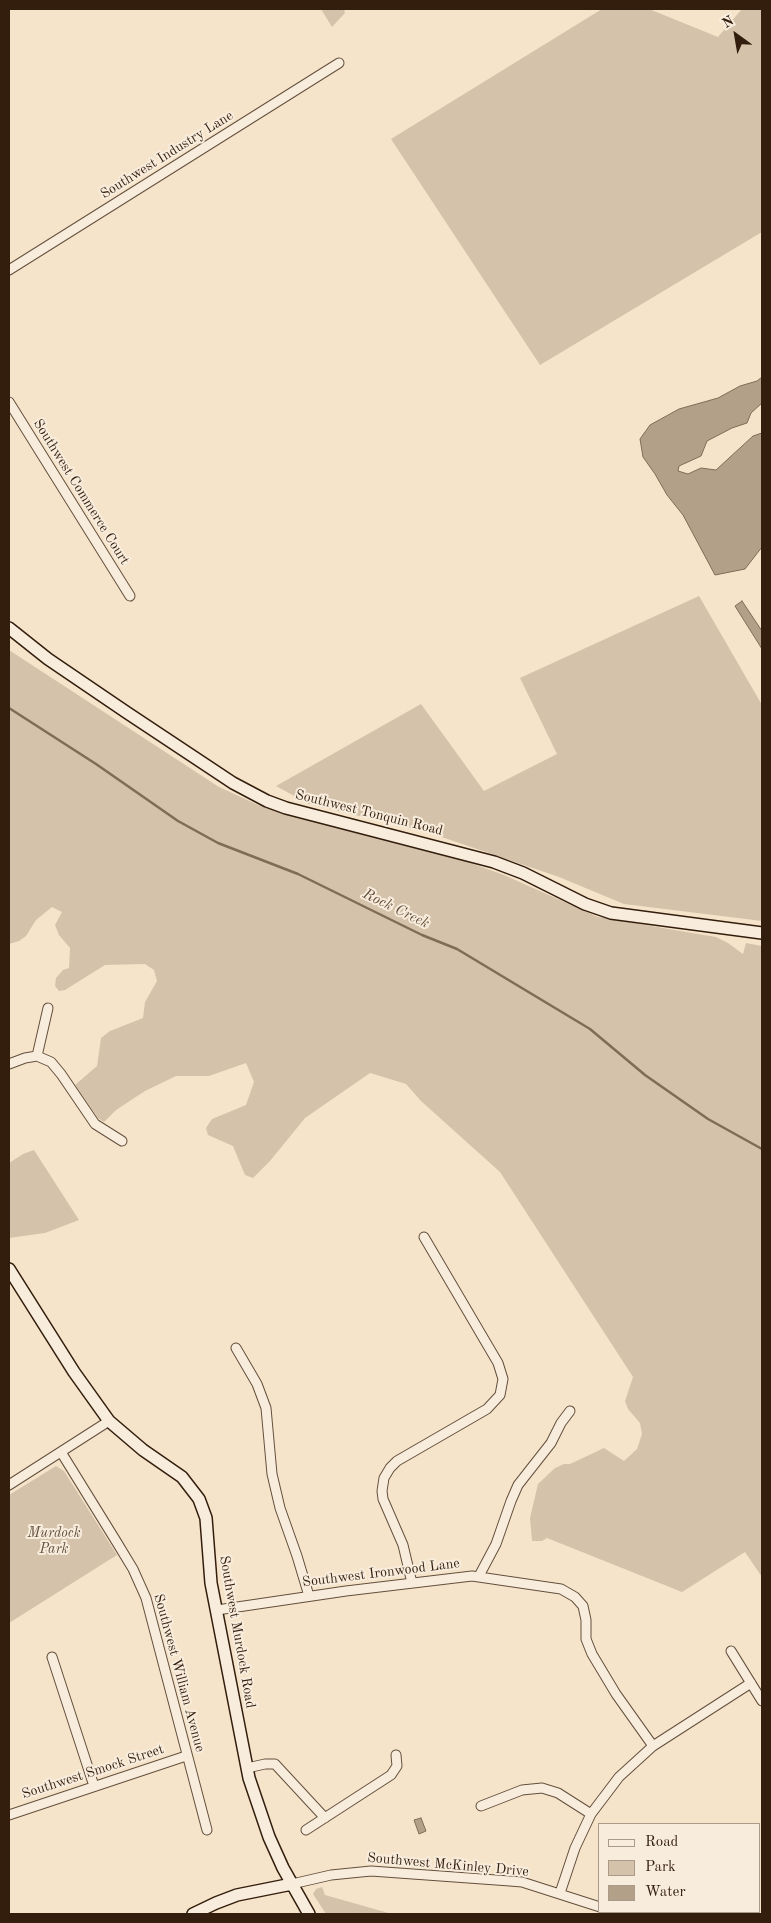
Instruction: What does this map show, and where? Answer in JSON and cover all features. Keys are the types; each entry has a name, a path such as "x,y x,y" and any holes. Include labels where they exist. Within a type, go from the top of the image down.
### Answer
{"main road":[{"name":"Southwest Tonquin Road","path":"9,628 48,659 126,712 233,783 266,801 286,808 487,860 524,873 585,904 611,913 762,933"},
{"name":"Southwest Murdock Road","path":"9,1269 74,1372 109,1422 142,1450 182,1477 198,1495 206,1518 211,1583 247,1768 269,1837 309,1914"},
{"path":"193,1914 236,1895 292,1884"}],"street":[{"name":"Southwest Industry Lane","path":"9,270 339,63"},
{"name":"Southwest Commerce Court","path":"9,402 130,596"},
{"path":"37,1056 48,1008"},
{"path":"9,1064 37,1056 51,1062 95,1124 122,1141"},
{"path":"412,1583 403,1545 383,1499 384,1478 397,1461 487,1409 500,1395 502,1379 498,1363 424,1237"},
{"path":"236,1348 257,1384 266,1408 272,1474 280,1508 309,1596"},
{"name":"Southwest Ironwood Lane","path":"217,1610 309,1596 479,1576 496,1544 518,1485 551,1443 561,1423 570,1411"},
{"path":"10,1482 109,1422"},
{"name":"Southwest William Avenue","path":"61,1452 133,1570 146,1598 207,1830"},
{"path":"479,1576 561,1589 579,1601 585,1612 586,1639 592,1654 616,1694 653,1746"},
{"path":"731,1651 762,1701"},
{"path":"52,1657 94,1786"},
{"path":"560,1893 575,1848 591,1814 619,1777 653,1746 751,1683"},
{"path":"306,1830 391,1775 398,1766 396,1755"},
{"name":"Southwest Smock Street","path":"9,1815 186,1756"},
{"path":"247,1768 275,1764 325,1818"},
{"path":"481,1806 522,1790 542,1788 558,1793 591,1814"},
{"name":"Southwest McKinley Drive","path":"292,1884 331,1875 371,1871 522,1882 598,1906"}],"green space":[{"path":"321,9 344,9 345,13 332,27"},
{"path":"602,9 649,9 718,37 742,9 762,9 762,232 540,365 391,139"},
{"path":"699,596 762,705 762,921 624,904 559,877 427,832 309,804 276,786 421,704 484,791 557,754 520,678"},
{"path":"9,650 219,787 256,804 288,815 465,861 504,875 598,917 716,937 743,954 746,943 762,946 762,1577 745,1552 682,1592 547,1538 542,1541 532,1541 530,1518 538,1484 555,1468 564,1464 570,1464 604,1448 624,1461 637,1449 642,1434 640,1423 628,1409 625,1401 633,1377 500,1172 421,1101 406,1084 370,1073 305,1118 270,1161 253,1178 245,1175 233,1146 208,1135 206,1128 212,1119 246,1105 254,1082 246,1063 209,1076 176,1076 145,1091 116,1110 104,1122 98,1118 75,1085 97,1066 101,1038 110,1031 143,1018 145,1002 157,981 154,970 145,964 105,965 65,990 59,991 55,986 56,978 63,970 69,968 70,948 59,935 55,925 62,912 52,907 36,920 26,936 19,941 9,944"},
{"path":"34,1150 79,1220 45,1233 9,1238 9,1163 23,1154"},
{"name":"Murdock Park","path":"56,1466 64,1471 117,1555 9,1623 9,1495"},
{"path":"322,1887 325,1895 392,1914 326,1914 313,1894 316,1889"}],"water":[{"path":"762,377 762,403 751,413 747,423 732,428 707,441 701,456 679,466 678,471 688,474 701,468 716,470 753,436 762,433 762,547 745,569 715,575 683,515 667,495 643,457 640,439 650,425 679,409 718,398"},
{"path":"742,601 762,631 762,649 735,606"},
{"path":"421,1818 426,1831 419,1834 414,1820"}],"waterway":[{"name":"Rock Creek","path":"9,708 96,764 178,821 218,843 298,874 422,935 457,949 590,1029 645,1075 708,1119 762,1149"}]}
